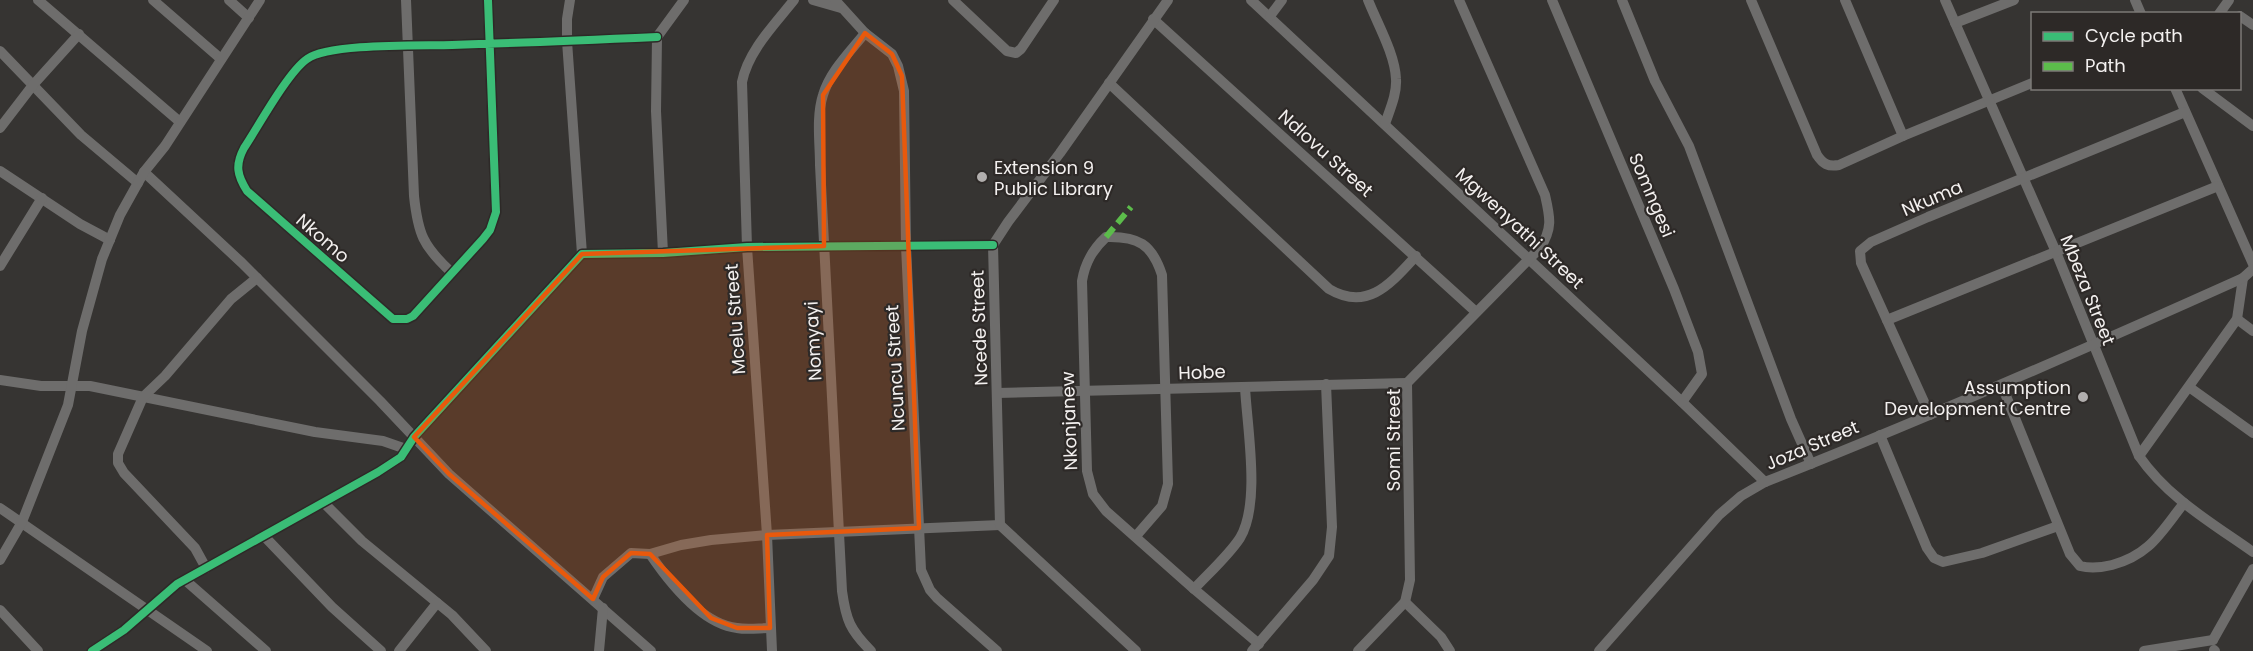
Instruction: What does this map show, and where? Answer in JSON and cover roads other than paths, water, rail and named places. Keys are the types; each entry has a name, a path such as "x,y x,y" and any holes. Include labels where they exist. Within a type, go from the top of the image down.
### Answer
{"street":[{"path":"38,0 180,122"},
{"path":"153,0 166,4 221,59"},
{"path":"229,0 249,18"},
{"path":"0,560 22,522 68,405 82,331 102,259 120,215 144,172 180,122 260,0"},
{"path":"406,0 414,196 418,228 430,251 451,272"},
{"path":"488,0 490,44"},
{"path":"92,651 124,630 185,580 324,503 401,457 414,437 582,254 567,41 570,0"},
{"path":"663,253 656,111 657,37 684,0"},
{"name":"Mcelu Street","path":"771,651 767,535 747,247 744,75 754,54 794,0"},
{"path":"813,0 838,4 865,33"},
{"path":"952,0 1007,51 1016,53 1054,0"},
{"name":"Ncede Street","path":"1000,525 993,245 1168,0"},
{"name":"Mgwenyathi Street","path":"1251,0 1385,123 1765,482"},
{"path":"1270,16 1282,0"},
{"path":"1368,0 1395,68 1397,80 1393,103 1385,123"},
{"name":"Somi Street","path":"1404,602 1410,580 1411,562 1407,383 1530,259 1548,236 1550,224 1545,195 1459,0"},
{"name":"Somngesi","path":"1552,0 1670,278 1698,351 1702,374 1682,402"},
{"path":"1622,0 1654,81 1689,146 1783,397 1811,464"},
{"path":"1751,0 1817,155 1822,162 1830,166 1839,165 2031,83"},
{"path":"1845,0 1903,136"},
{"name":"Mbeza Street","path":"1945,0 2055,252 2139,456 2152,474 2184,503 2253,552"},
{"path":"1955,23 2014,0"},
{"name":"Ndlovu Street","path":"1153,19 1476,312"},
{"name":"Ncuncu Street","path":"865,33 892,54 898,66 904,91 906,246 921,570 930,590 945,606 997,651"},
{"name":"Nomyayi","path":"865,33 840,64 823,95 819,119 824,246 846,616 855,634 871,651"},
{"path":"0,128 33,85 79,34"},
{"name":"Nkomo","path":"490,44 496,212 490,230 413,316 400,320 393,319 247,191 237,172 237,160 294,72 306,60 324,52 340,49 657,37"},
{"path":"0,51 81,135 138,183"},
{"path":"1109,83 1337,294 1354,298 1375,293 1394,280 1416,256"},
{"path":"2176,90 2253,264"},
{"path":"2205,90 2253,126"},
{"name":"Nkuma","path":"1930,415 1861,263 1859,256 1863,247 2022,177 2186,112"},
{"path":"0,171 80,224 110,240"},
{"path":"144,172 257,278 449,474 651,651"},
{"path":"1887,320 2218,186"},
{"path":"0,266 42,198"},
{"name":"Nkonjanew","path":"1165,390 1163,289 1162,275 1157,261 1151,250 1137,241 1123,237 1106,237 1091,253 1083,270 1082,281 1089,484 1098,502 1256,647"},
{"path":"582,254 663,253 747,247 993,245"},
{"name":"Joza Street","path":"1599,651 1719,515 1741,495 1765,482 2002,386 2093,346 2243,278 2253,269"},
{"path":"206,568 195,548 124,473 118,463 118,454 124,435 143,397 165,376 231,299 257,278"},
{"path":"2139,456 2237,319 2243,278"},
{"path":"2237,319 2253,331"},
{"path":"0,380 41,386 90,386 315,432 383,441 406,449"},
{"name":"Hobe","path":"997,393 1407,383"},
{"path":"1256,647 1321,570 1329,556 1332,527 1326,384"},
{"path":"2002,386 2070,554 2080,566 2099,568 2126,561 2141,554 2153,543 2184,503"},
{"path":"1194,589 1239,539 1246,524 1250,505 1251,476 1245,387"},
{"path":"2189,387 2253,433"},
{"path":"1136,536 1154,516 1166,496 1169,466 1165,390"},
{"path":"1880,435 1927,548 1934,558 1943,562 1955,560 1982,553 2058,526"},
{"path":"324,503 362,541 437,603 486,651"},
{"path":"0,508 207,651"},
{"path":"593,599 603,577 631,553 650,554 702,542 767,535 1000,525 1136,651"},
{"path":"264,536 332,607 381,651"},
{"path":"650,554 678,589 711,618 723,625 737,628 770,628"},
{"path":"2144,651 2214,648 2253,569"},
{"path":"185,580 266,651"},
{"path":"1358,651 1404,602 1441,637 1450,651"},
{"path":"399,651 437,603"},
{"path":"599,651 603,608"},
{"path":"0,610 38,651"}],"place":[{"name":"Extension 9 Public Library","path":"982,177"},
{"name":"Assumption Development Centre","path":"2083,397"}]}
